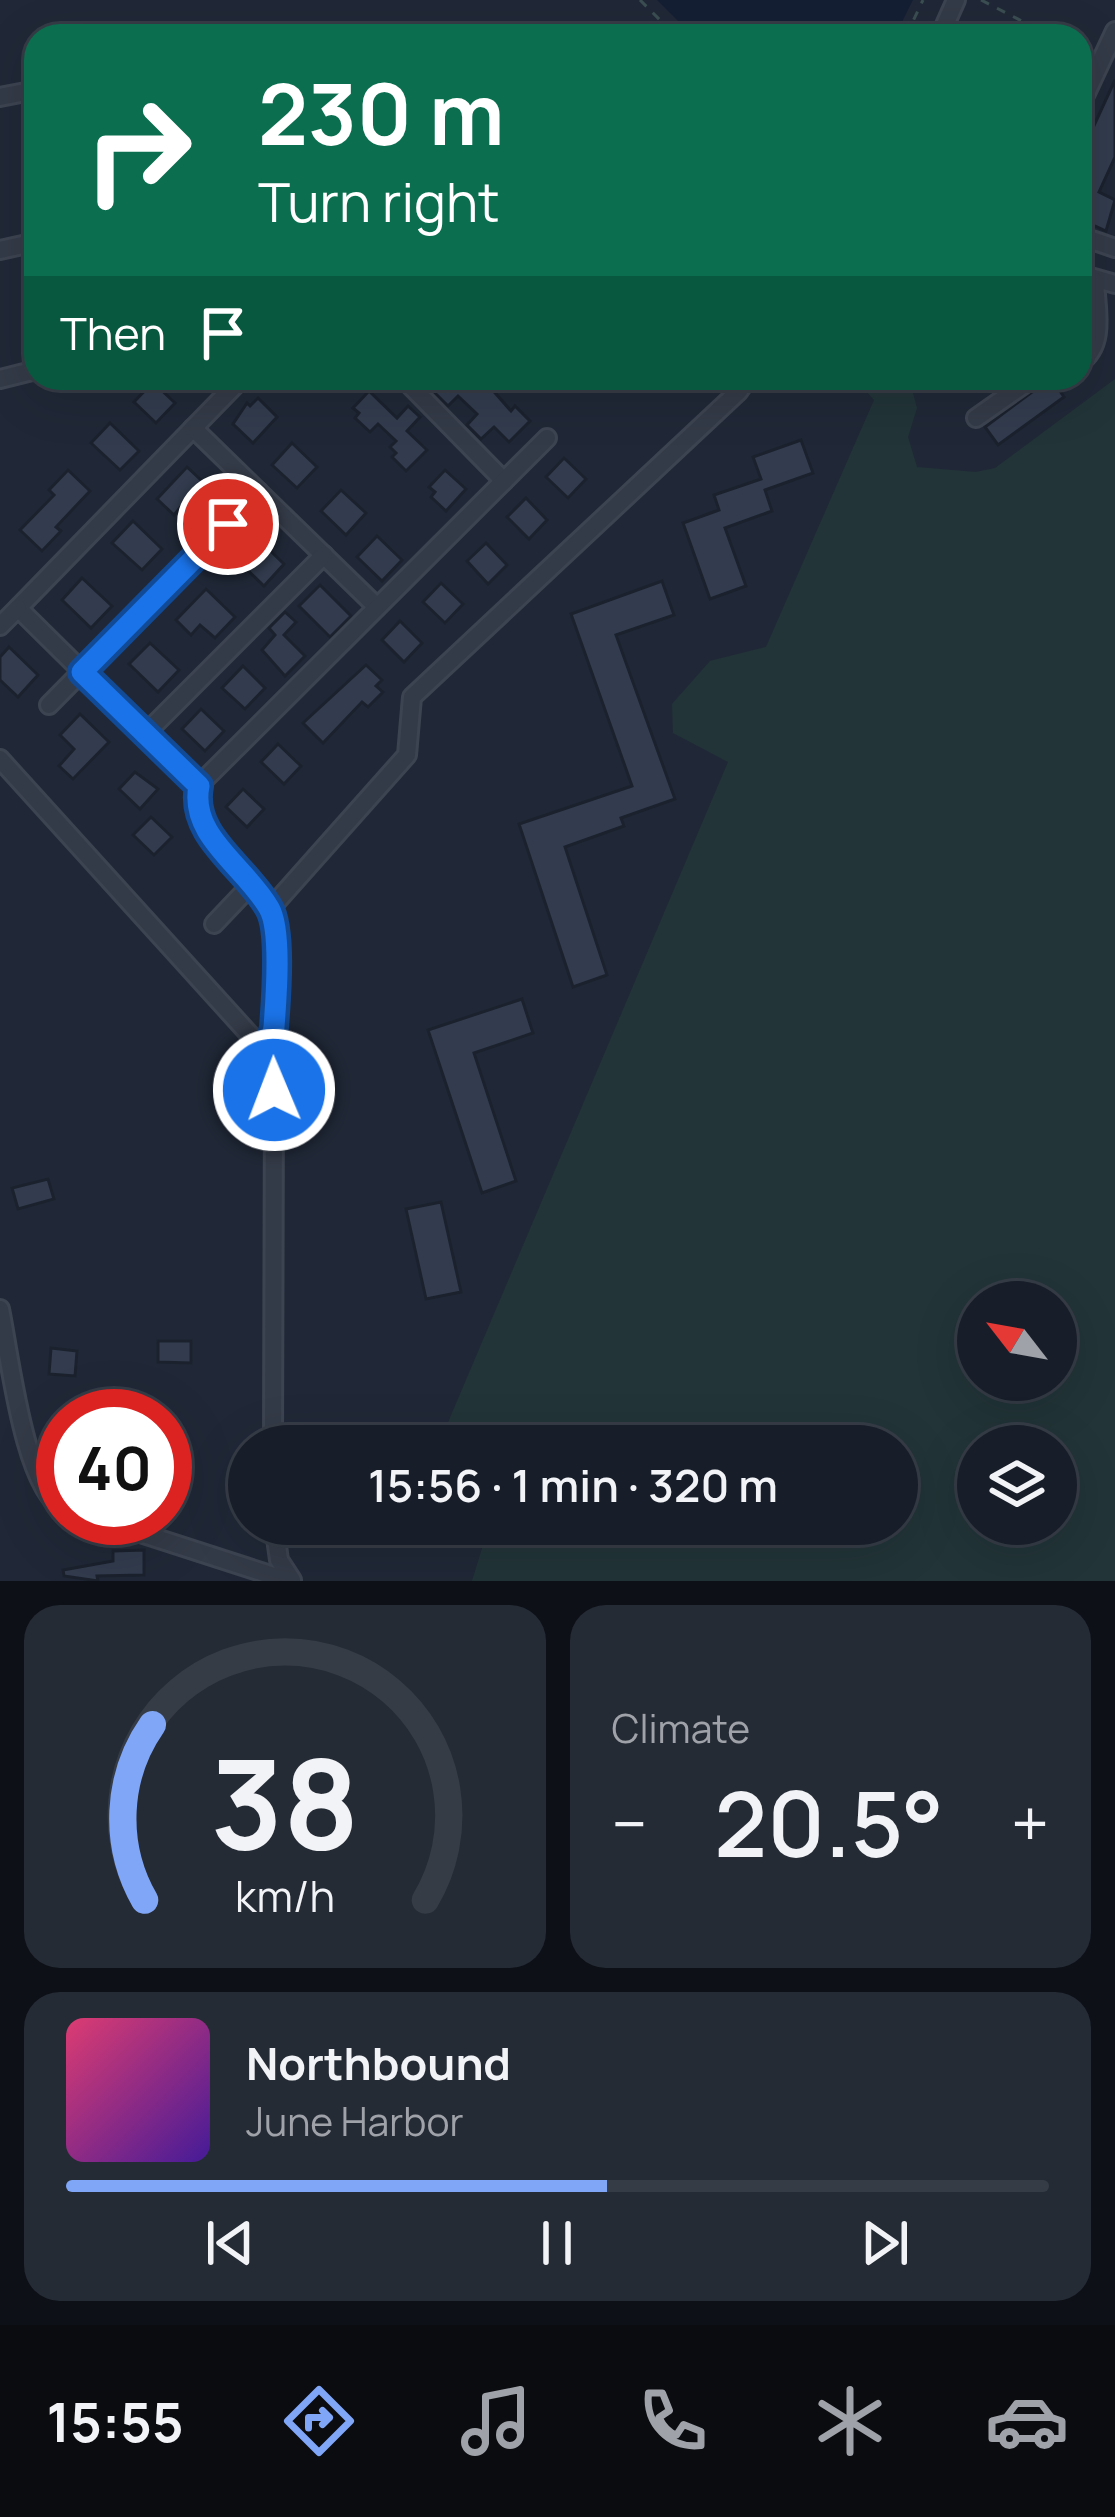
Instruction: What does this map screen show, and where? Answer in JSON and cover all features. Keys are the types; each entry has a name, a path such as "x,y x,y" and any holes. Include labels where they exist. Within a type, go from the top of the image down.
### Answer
{"street":[{"path":"1092,81 1114,35"},
{"path":"1092,308 1097,340 1092,351"},
{"path":"0,626 230,390"},
{"path":"415,390 504,481"},
{"path":"270,909 407,754 412,697 740,390"},
{"path":"976,418 1016,390"},
{"path":"193,428 377,607"},
{"path":"273,1425 274,1090 268,1062 274,1025 275,927 270,909 234,858 205,831 195,807 199,786 547,438"},
{"path":"50,705 260,492"},
{"path":"146,734 324,555"},
{"path":"17,608 199,786"},
{"path":"0,759 186,961 268,1062"},
{"path":"214,924 251,885"},
{"path":"0,1309 36,1473"},
{"path":"180,1545 291,1580"},
{"path":"277,1545 279,1560 291,1580"}],"path":[{"path":"640,0 664,24"},
{"path":"981,0 1028,24"}],"shaded area":[{"path":"1115,379 1115,1581 472,1581 483,1545 918,1545 918,1425 447,1425 728,762 673,733 672,704 710,661 766,647 874,400 865,390 912,390 917,408 908,437 917,467 976,472 995,468"}],"water":[{"path":"657,0 913,0 901,24 681,24"}],"building":[{"path":"1115,80 1115,157 1099,192 1115,200 1106,231 1092,225 1092,130"},
{"path":"145,390 161,390 175,403 156,423 134,402"},
{"path":"493,390 511,411 515,406 530,421 509,442 494,427 481,439 467,425 477,414 458,396 448,406 435,393"},
{"path":"1035,390 1059,390 1064,397 998,445 985,427"},
{"path":"369,391 397,418 408,406 420,417 407,431 427,450 406,471 392,457 396,453 390,447 396,441 378,424 370,432 355,418 359,413 353,408"},
{"path":"258,398 277,417 253,443 233,424 247,403 250,406"},
{"path":"110,423 139,451 120,470 91,443"},
{"path":"801,440 813,473 765,490 772,511 725,528 746,586 710,599 683,523 719,510 714,495 761,479 753,457"},
{"path":"292,443 317,467 297,488 272,465"},
{"path":"564,458 586,479 568,498 546,477"},
{"path":"187,467 217,495 196,517 183,504 174,515 157,499"},
{"path":"68,470 90,491 56,527 61,531 42,551 20,530 54,495 49,490"},
{"path":"445,470 466,489 446,511 431,497 435,492 429,487"},
{"path":"341,490 366,513 346,535 321,511"},
{"path":"526,498 547,520 529,539 507,517"},
{"path":"133,521 162,549 142,570 112,543"},
{"path":"255,536 284,564 264,586 235,558"},
{"path":"377,536 402,560 382,581 357,557"},
{"path":"486,543 507,565 488,584 467,561"},
{"path":"82,578 112,606 91,628 62,600"},
{"path":"662,581 674,615 616,635 675,799 621,818 624,826 565,847 607,975 573,987 519,824 632,786 571,614"},
{"path":"441,583 463,604 445,623 423,602"},
{"path":"320,585 351,616 330,637 299,606"},
{"path":"206,589 235,617 215,638 200,625 191,635 176,620"},
{"path":"285,612 296,622 284,635 305,656 285,676 262,650 275,635 269,628"},
{"path":"400,621 422,643 404,662 382,640"},
{"path":"150,643 179,670 158,692 129,664"},
{"path":"9,647 38,675 18,697 0,680 0,657"},
{"path":"366,665 382,680 376,686 383,692 368,707 362,702 323,743 303,723"},
{"path":"243,666 265,688 245,709 222,688"},
{"path":"201,709 224,731 205,751 182,729"},
{"path":"80,714 109,742 73,779 59,766 74,749 60,735"},
{"path":"278,744 301,766 284,784 261,762"},
{"path":"135,772 158,789 140,809 119,789"},
{"path":"243,789 264,809 247,827 226,807"},
{"path":"151,817 172,837 154,855 133,835"},
{"path":"522,999 533,1033 474,1053 516,1181 482,1193 428,1030"},
{"path":"48,1179 54,1199 18,1209 12,1188"},
{"path":"441,1202 461,1292 426,1299 406,1209"},
{"path":"158,1341 191,1341 191,1363 158,1362"},
{"path":"51,1348 77,1351 75,1376 49,1374"},
{"path":"144,1550 144,1575 97,1576 98,1581 64,1576 63,1570 113,1561 113,1551"}],"route":[{"path":"228,524 82,672 199,786 195,807 205,831 234,858 270,909 275,927 274,1025 268,1062 274,1090"}]}
